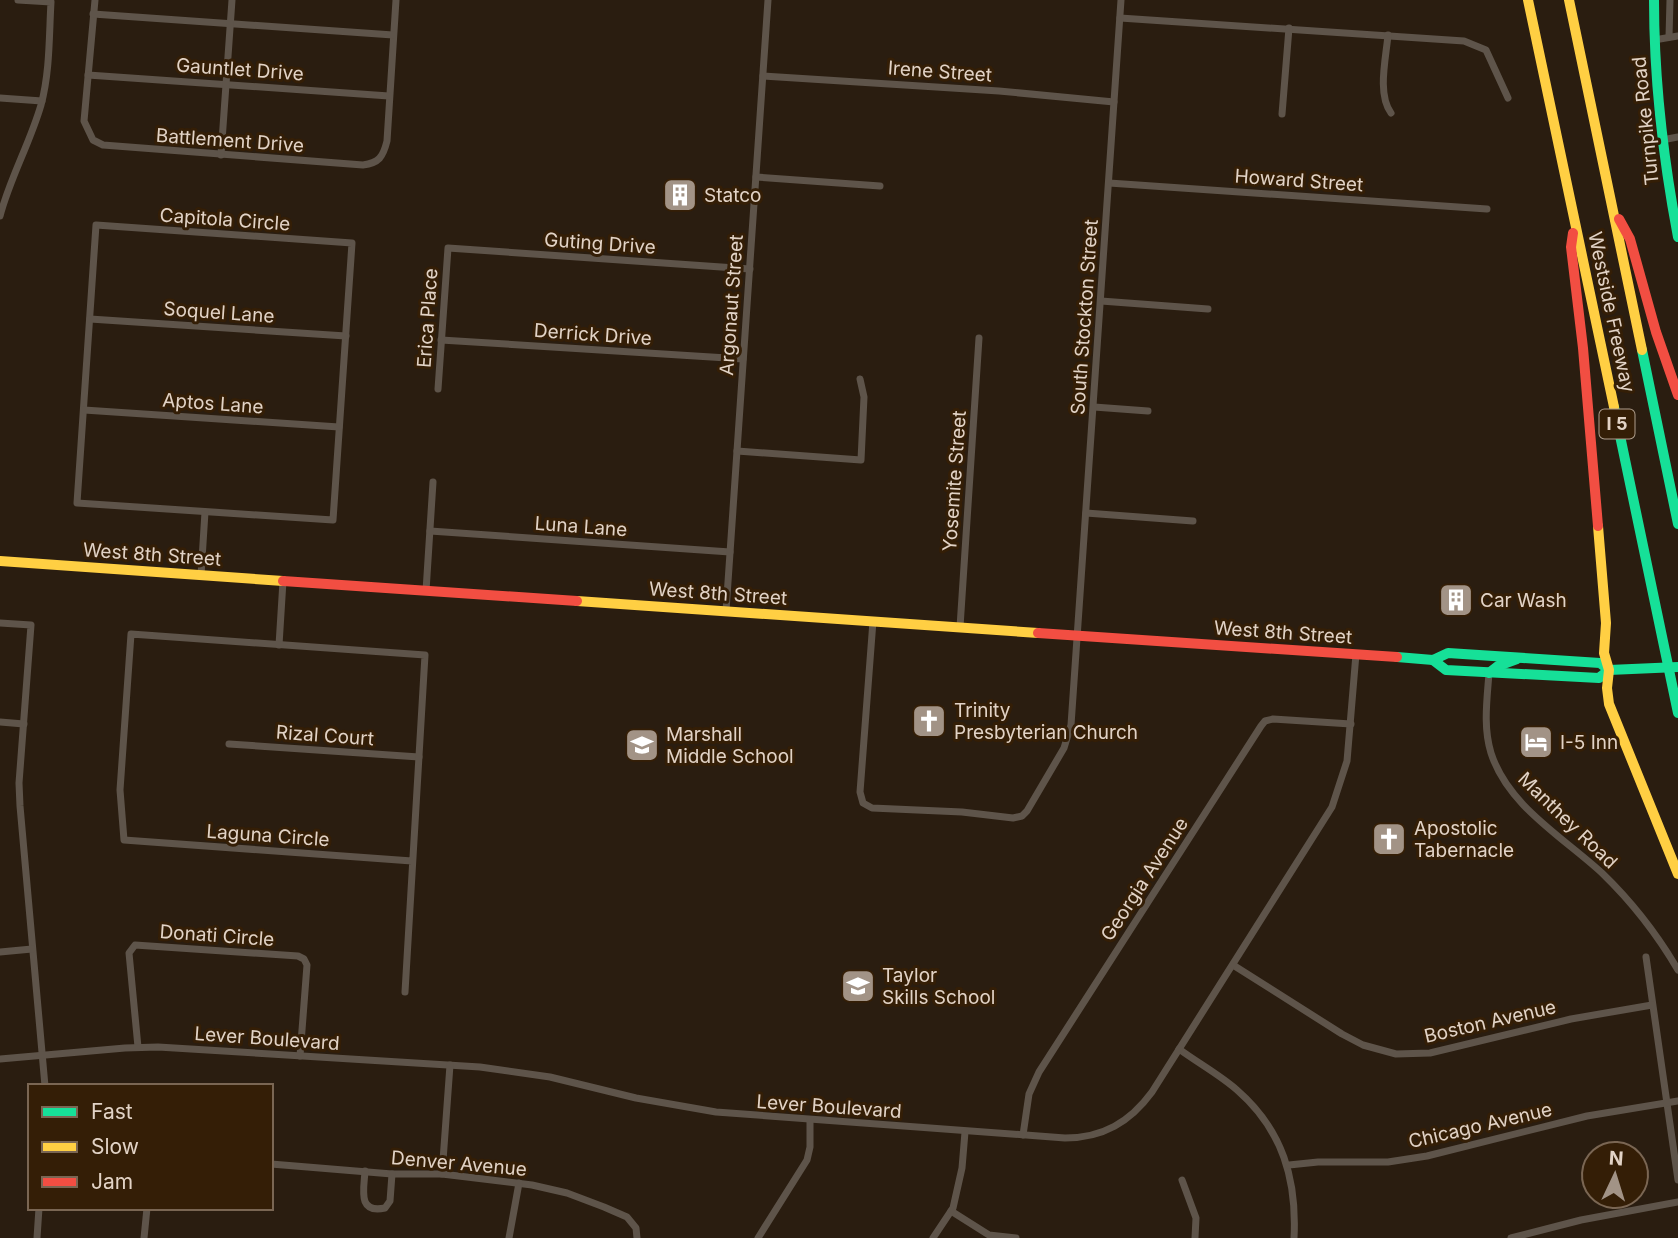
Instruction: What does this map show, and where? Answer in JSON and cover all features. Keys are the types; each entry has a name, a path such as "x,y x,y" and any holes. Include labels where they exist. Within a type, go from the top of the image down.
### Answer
{"main road":[{"name":"Westside Freeway","path":"1528,0 1678,713"},
{"name":"Westside Freeway","path":"1569,0 1678,524"},
{"name":"Turnpike Road","path":"1654,0 1654,40 1662,140 1678,237"},
{"path":"1612,207 1630,239 1656,332 1678,395"},
{"path":"1575,220 1572,247 1606,623 1604,653 1609,670 1608,696 1615,724 1678,874"},
{"name":"West 8th Street","path":"0,561 1433,660 1448,653 1524,657 1600,663 1609,670"},
{"path":"1462,654 1489,673 1510,661 1524,657"},
{"name":"West 8th Street","path":"1433,660 1446,670 1599,678 1609,670 1678,667"}],"street":[{"path":"0,216 3,198 42,101 46,80 51,2 18,0"},
{"path":"88,75 95,0"},
{"path":"220,155 232,0"},
{"path":"389,96 396,0"},
{"name":"Argonaut Street","path":"726,611 768,0"},
{"name":"South Stockton Street","path":"873,621 860,792 863,803 872,808 961,812 1013,818 1022,816 1068,739 1072,715 1121,0"},
{"path":"1654,40 1674,36 1670,0"},
{"path":"93,14 393,35"},
{"path":"1120,18 1464,41 1486,50 1508,98"},
{"path":"1282,114 1289,28"},
{"path":"1388,35 1384,88 1387,108 1391,113"},
{"name":"Gauntlet Drive","path":"88,75 389,96"},
{"name":"Battlement Drive","path":"88,75 83,121 93,140 103,145 363,165 376,163 383,155 387,141 389,96"},
{"name":"Irene Street","path":"763,76 999,91 1114,102"},
{"path":"0,98 42,101"},
{"path":"1662,140 1678,137"},
{"path":"756,177 880,186"},
{"name":"Howard Street","path":"1109,183 1488,209"},
{"name":"Capitola Circle","path":"96,226 352,243 346,336 333,520 77,503 96,226"},
{"name":"Guting Drive","path":"448,248 750,269"},
{"name":"Erica Place","path":"438,389 448,248"},
{"path":"1101,301 1208,309"},
{"name":"Soquel Lane","path":"90,318 346,336"},
{"name":"Yosemite Street","path":"960,627 979,338"},
{"name":"Derrick Drive","path":"441,340 743,359"},
{"path":"737,451 862,460 864,397 860,379"},
{"path":"1094,407 1148,411"},
{"name":"Aptos Lane","path":"84,410 339,427"},
{"path":"426,591 433,482"},
{"path":"201,575 205,512"},
{"path":"1086,513 1193,521"},
{"name":"Luna Lane","path":"430,531 730,552"},
{"path":"279,645 283,581"},
{"path":"0,623 30,625 20,806 45,1084"},
{"name":"Laguna Circle","path":"131,634 279,645 425,655 412,861 124,840 120,790 131,634"},
{"name":"Lever Boulevard","path":"0,1059 138,1048 180,1048 450,1065 525,1072 636,1098 716,1112 965,1132 1078,1138 1099,1134 1119,1125 1142,1105 1332,807 1347,761 1356,654"},
{"name":"Manthey Road","path":"1489,673 1486,730 1491,754 1501,776 1515,796 1621,892 1656,934 1678,970"},
{"name":"Georgia Avenue","path":"1023,1135 1029,1094 1039,1072 1261,726 1273,719 1351,724"},
{"path":"0,722 24,724"},
{"name":"Rizal Court","path":"229,744 419,757"},
{"path":"405,992 412,861"},
{"name":"Donati Circle","path":"138,1048 129,953 135,945 298,956 304,959 307,965 300,1056"},
{"path":"0,952 32,949"},
{"path":"1646,957 1678,1180"},
{"name":"Boston Avenue","path":"1233,965 1342,1034 1363,1045 1396,1054 1430,1053 1571,1018 1652,1005"},
{"path":"1179,1049 1223,1079 1249,1101 1267,1124 1289,1165 1295,1210 1294,1238"},
{"path":"442,1174 450,1065"},
{"name":"Chicago Avenue","path":"1289,1165 1377,1162 1427,1156 1587,1116 1678,1101"},
{"path":"758,1238 807,1160 810,1120"},
{"path":"933,1238 951,1211 962,1168 965,1132"},
{"name":"Denver Avenue","path":"273,1164 392,1174 442,1174 544,1187 627,1217 635,1225 637,1238"},
{"path":"365,1171 363,1199 368,1206 376,1210 385,1208 390,1201 392,1174"},
{"path":"1182,1180 1196,1218 1195,1238"},
{"path":"509,1238 519,1183"},
{"path":"1511,1238 1581,1220 1678,1202"},
{"path":"37,1238 39,1210"},
{"path":"144,1238 147,1210"},
{"path":"951,1211 989,1235 1016,1238"}],"traffic: fast":[{"path":"1654,0 1660,119 1678,237"},
{"path":"1642,350 1678,524"},
{"path":"1614,407 1678,713"},
{"path":"1397,657 1433,660 1448,653 1600,663 1609,670 1678,667"},
{"path":"1489,673 1498,666 1517,659"},
{"path":"1433,660 1446,670 1599,678 1609,670"}],"traffic: slow":[{"path":"1528,0 1614,407"},
{"path":"1569,0 1642,350"},
{"path":"1598,526 1609,704 1678,874"},
{"path":"0,561 283,581"},
{"path":"577,601 1038,633"}],"traffic: jam":[{"path":"1619,219 1630,239 1656,332 1678,395"},
{"path":"1573,233 1571,247 1583,348 1598,526"},
{"path":"283,581 577,601"},
{"path":"1038,633 1397,657"}],"place":[{"name":"Statco","path":"680,195"},
{"name":"Car Wash","path":"1456,600"},
{"name":"Trinity Presbyterian Church","path":"929,721"},
{"name":"I-5 Inn","path":"1536,742"},
{"name":"Marshall Middle School","path":"642,745"},
{"name":"Apostolic Tabernacle","path":"1389,839"},
{"name":"Taylor Skills School","path":"858,986"}]}
